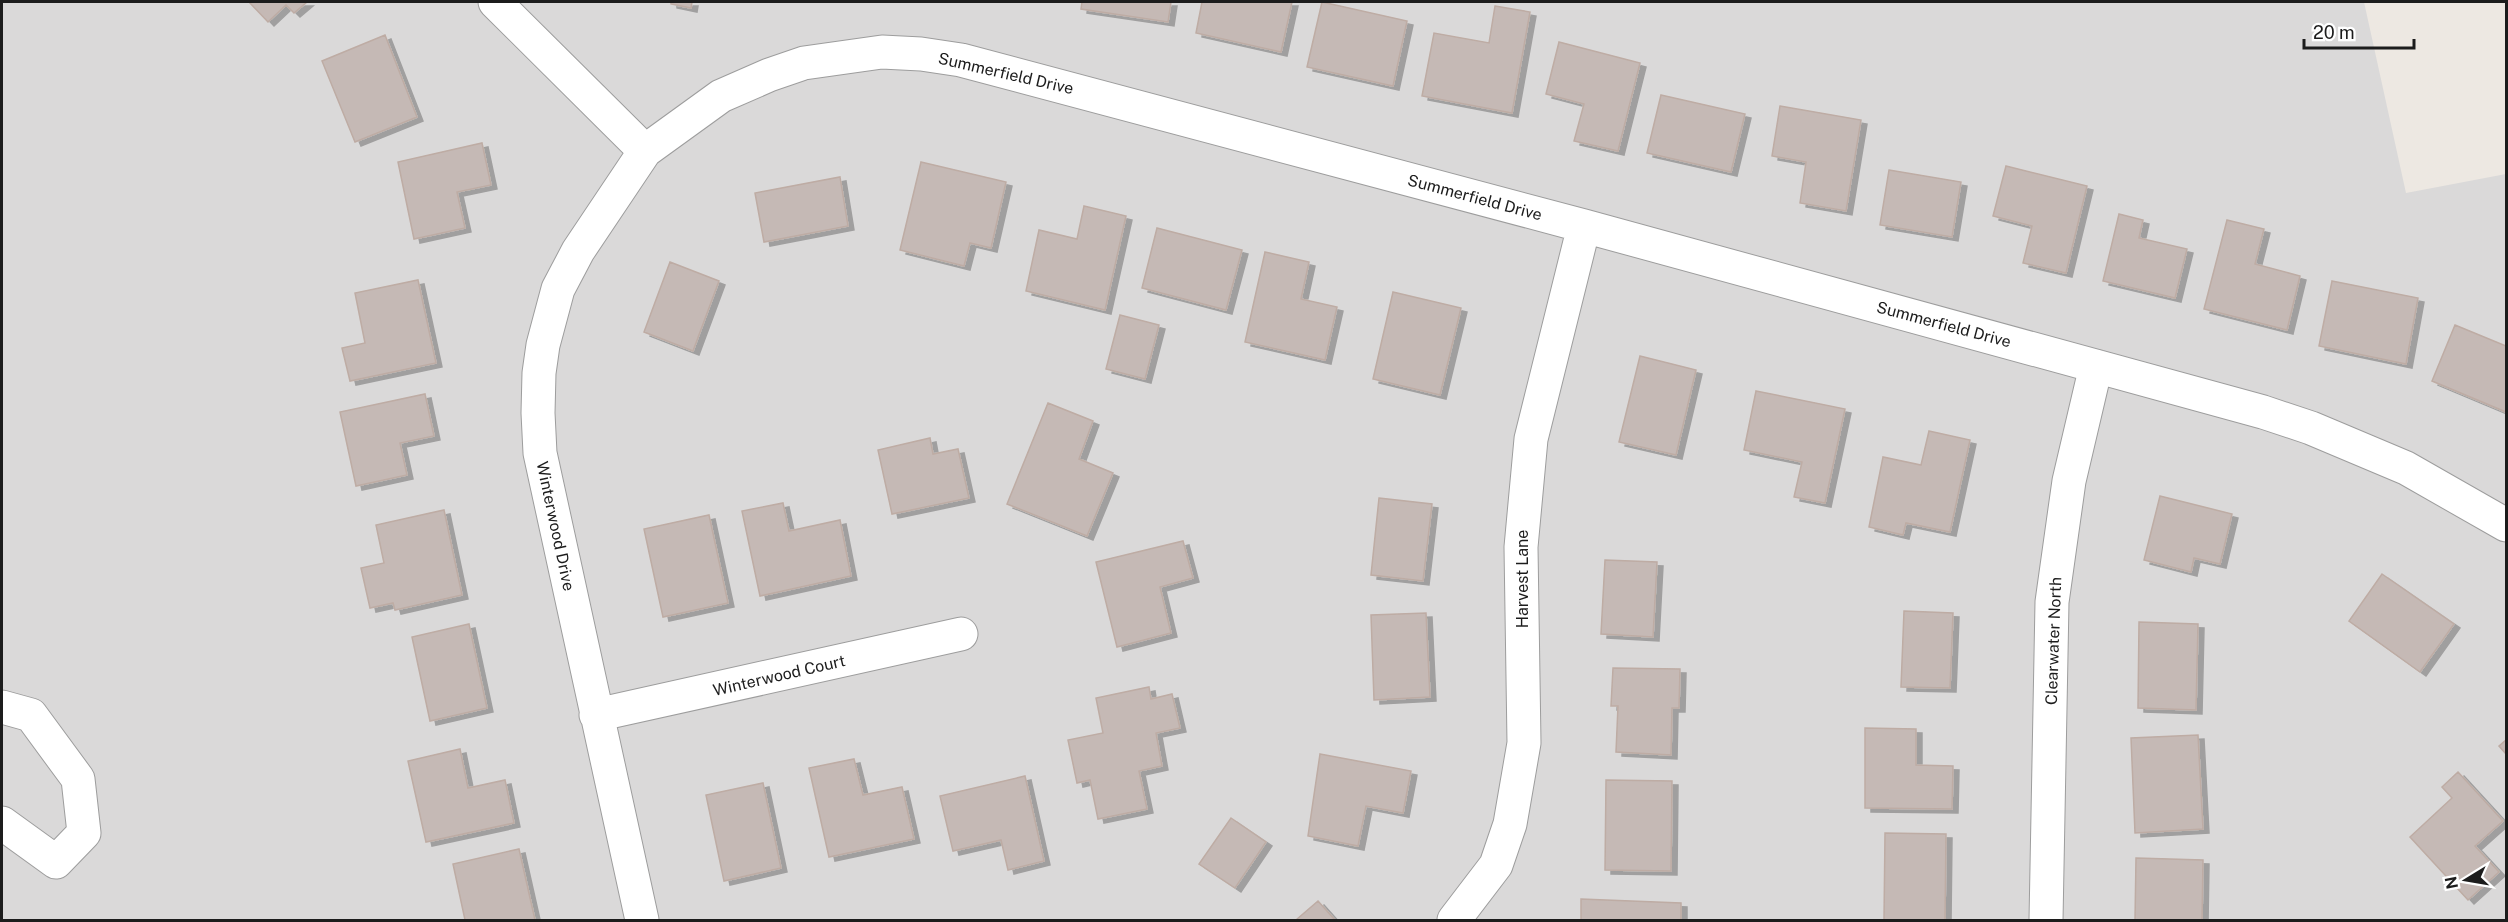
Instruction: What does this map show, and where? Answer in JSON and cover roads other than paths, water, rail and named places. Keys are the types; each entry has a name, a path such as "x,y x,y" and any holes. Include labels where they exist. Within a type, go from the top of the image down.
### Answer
{"street":[{"path":"495,2 645,151"},
{"name":"Summerfield Drive","path":"645,151 721,96 804,63 870,53 921,54 961,60 1584,226 2263,412 2311,428 2406,468 2506,525"},
{"name":"Winterwood Drive","path":"642,921 540,453 538,413 539,373 543,345 558,289 578,251 645,151"},
{"name":"Harvest Lane","path":"1454,921 1496,865 1510,824 1524,742 1521,547 1530,451 1584,226"},
{"name":"Clearwater North","path":"2046,921 2052,602 2070,481 2096,366"},
{"name":"Winterwood Court","path":"596,715 962,634"},
{"path":"2,707 31,715 78,779 84,833 56,862 2,823"}]}
